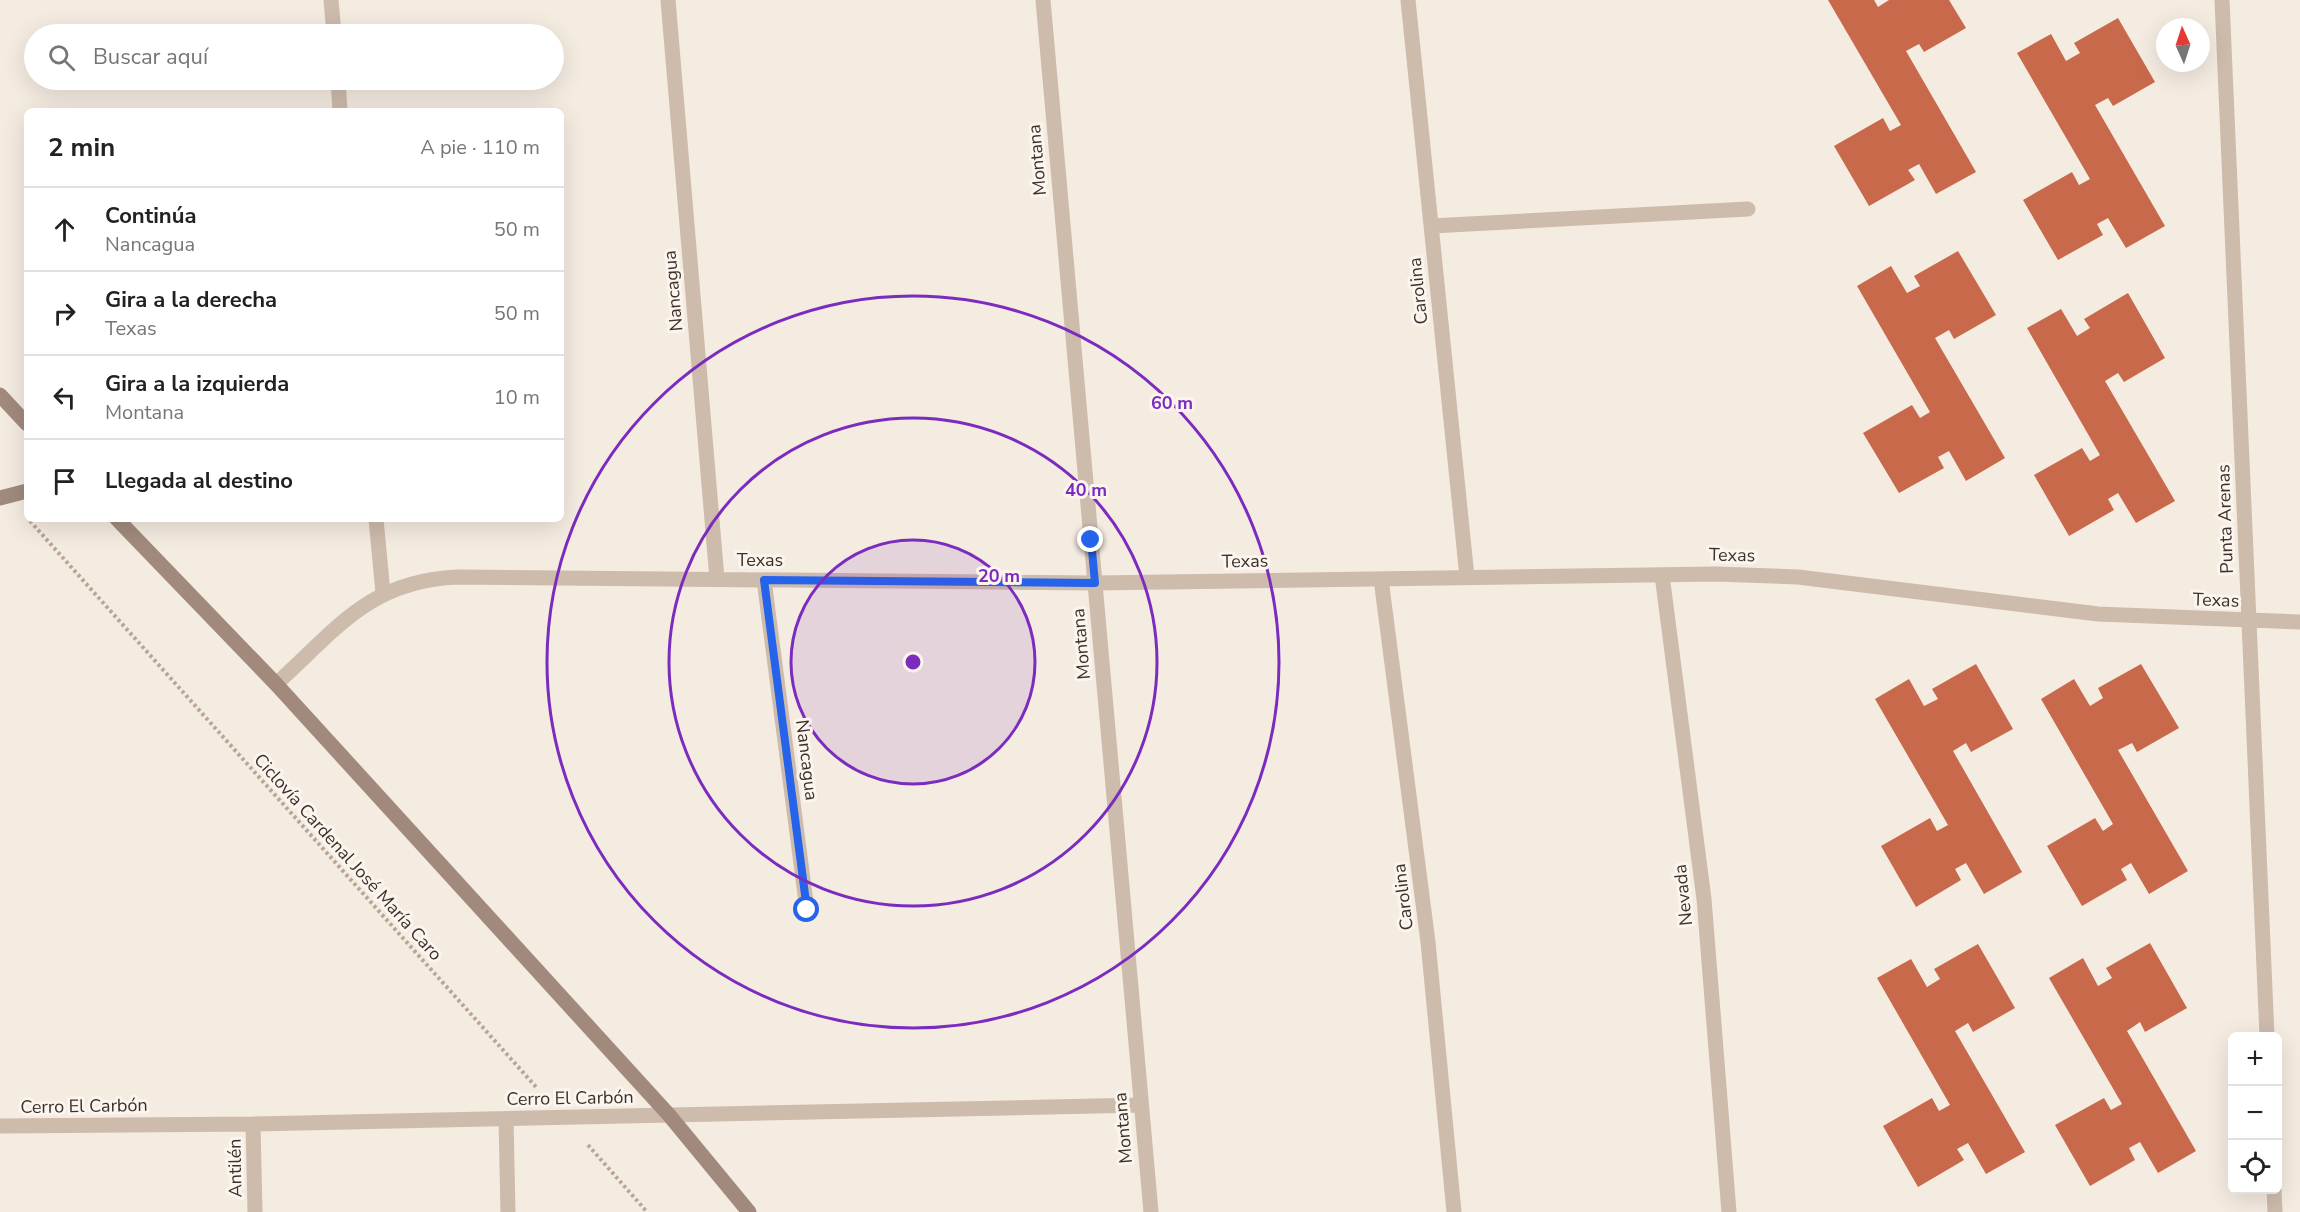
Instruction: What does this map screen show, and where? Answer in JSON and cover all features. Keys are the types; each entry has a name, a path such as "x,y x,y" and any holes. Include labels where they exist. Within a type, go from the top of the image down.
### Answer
{"main road":[{"path":"0,395 24,421"},
{"path":"0,498 24,492"},
{"path":"120,522 276,684 669,1115 749,1212"}],"street":[{"path":"331,0 333,24"},
{"name":"Nancagua","path":"668,0 717,579"},
{"name":"Montana","path":"1043,0 1151,1212"},
{"name":"Carolina","path":"1408,0 1467,578"},
{"name":"Punta Arenas","path":"2222,0 2267,1032"},
{"path":"339,90 340,108"},
{"path":"1431,226 1748,209"},
{"path":"376,522 382,593"},
{"name":"Texas","path":"276,684 356,612 382,593 413,582 457,577 1095,583 1662,575 1798,577 2032,608 2300,622"},
{"name":"Nevada","path":"1662,575 1704,899 1730,1212"},
{"name":"Carolina","path":"1381,579 1428,942 1454,1212"},
{"name":"Nancagua","path":"764,580 807,910"},
{"name":"Cerro El Carbón","path":"0,1126 253,1124 1141,1105"},
{"path":"506,1119 508,1212"},
{"name":"Antilén","path":"253,1124 255,1212"},
{"path":"2274,1194 2275,1212"}],"path":[{"name":"Ciclovía Cardenal José María Caro","path":"32,522 647,1212"}],"building":[{"path":"1828,0 1874,0 1878,7 1889,0 1949,0 1966,28 1924,52 1919,44 1906,51 1976,172 1936,194 1919,164 1908,170 1915,180 1869,206 1834,146 1883,118 1890,131 1901,125"},
{"path":"2118,18 2155,82 2113,106 2108,98 2095,105 2165,226 2126,248 2108,218 2097,224 2103,235 2058,260 2023,200 2072,172 2079,185 2090,179 2017,53 2051,34 2066,61 2080,53 2074,43"},
{"path":"1958,251 1996,315 1954,339 1949,330 1935,338 2005,458 1966,481 1949,451 1938,457 1944,468 1899,493 1863,433 1912,405 1920,418 1930,412 1857,286 1891,266 1907,293 1920,286 1914,276"},
{"path":"2128,293 2165,358 2124,382 2118,373 2105,381 2175,501 2136,523 2118,493 2108,499 2114,510 2069,536 2034,475 2082,448 2090,461 2100,455 2027,328 2061,309 2077,336 2090,328 2084,319"},
{"path":"1976,664 2013,729 1971,752 1966,743 1953,751 2022,872 1984,894 1966,863 1955,869 1961,880 1916,907 1881,846 1930,818 1937,831 1948,825 1875,699 1909,679 1924,706 1938,699 1932,689"},
{"path":"2141,664 2179,728 2137,752 2132,743 2118,750 2188,871 2149,894 2131,863 2121,869 2127,880 2082,906 2047,846 2095,818 2103,831 2113,824 2041,699 2074,679 2090,706 2103,698 2098,688"},
{"path":"2150,943 2187,1008 2145,1032 2140,1022 2127,1031 2196,1151 2158,1173 2140,1142 2129,1148 2135,1160 2090,1186 2055,1125 2104,1098 2111,1110 2122,1104 2049,978 2083,958 2098,986 2112,978 2106,968"},
{"path":"1978,944 2015,1008 1973,1032 1968,1023 1955,1031 2025,1152 1986,1174 1968,1143 1957,1149 1964,1160 1918,1187 1883,1126 1932,1098 1939,1111 1950,1105 1877,978 1911,959 1927,987 1940,979 1934,969"}],"route":[{"path":"807,910 764,580 1095,583 1091,540"}]}
